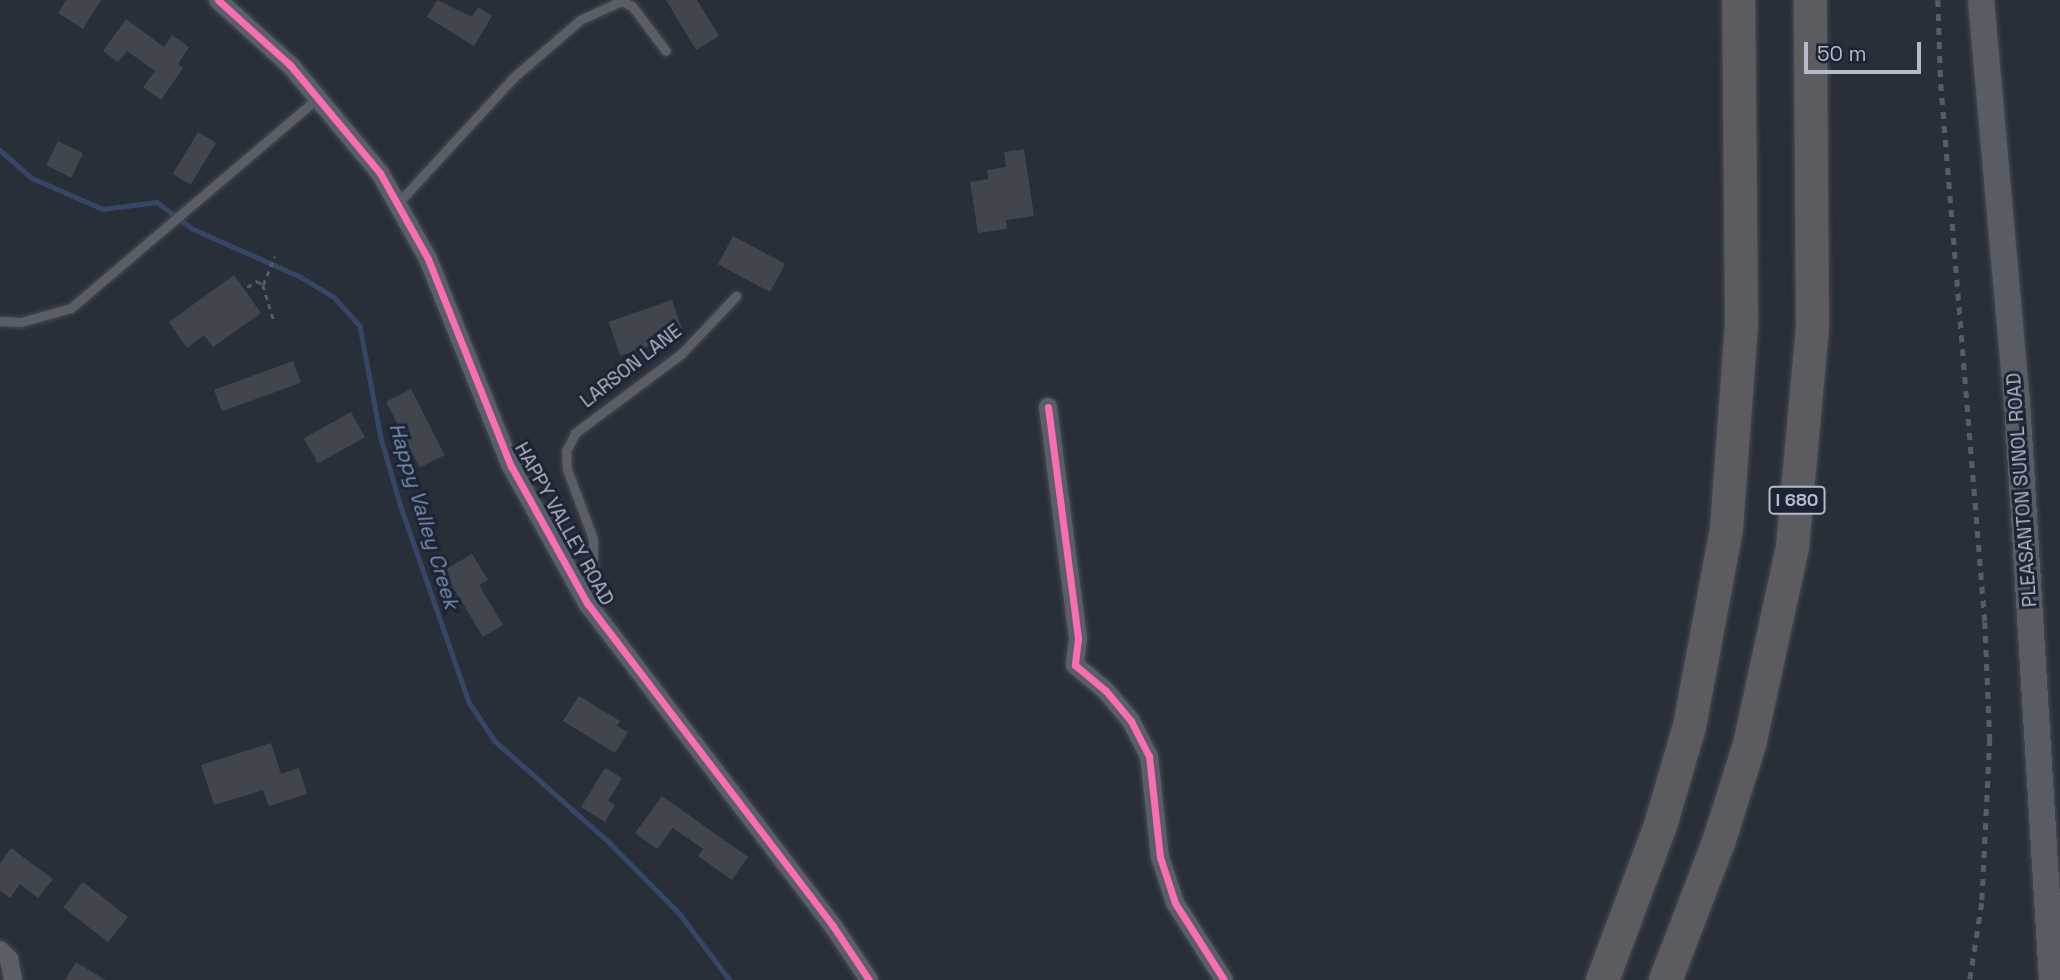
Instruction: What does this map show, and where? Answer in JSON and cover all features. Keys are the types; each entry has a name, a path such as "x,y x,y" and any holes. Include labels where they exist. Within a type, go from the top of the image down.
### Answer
{"highway":[{"path":"1602,980 1660,825 1689,726 1726,528 1741,324 1738,0"},
{"name":"I 680","path":"1665,980 1718,842 1749,744 1792,545 1812,327 1810,0"}],"main road":[{"name":"PLEASANTON SUNOL ROAD","path":"1981,0 2017,401 2052,980"}],"street":[{"name":"HAPPY VALLEY ROAD","path":"218,0 251,26 320,97 399,202 428,259 511,466 578,586 673,722 833,926 869,980"},
{"path":"1048,407 1078,639 1075,666 1106,691 1131,721 1149,756 1160,858 1175,904 1224,980"},
{"path":"0,950 9,959 13,980"}],"lane":[{"path":"399,202 539,52 598,9 621,1 632,6 666,51"},
{"path":"0,321 21,322 71,308 320,97"},
{"name":"LARSON LANE","path":"578,586 593,566 593,539 566,469 570,442 594,414 681,354 736,296"}],"path":[{"path":"263,285 275,256"},
{"path":"247,287 257,281 263,285 274,321"}],"building":[{"path":"66,0 101,0 83,29 58,13"},
{"path":"437,0 472,17 478,7 492,16 474,46 427,17"},
{"path":"666,0 697,0 719,36 696,50"},
{"path":"126,19 164,47 172,35 189,47 178,64 183,68 161,100 143,87 155,71 127,51 118,62 103,51"},
{"path":"198,132 216,143 191,185 173,174"},
{"path":"58,141 83,153 71,178 46,165"},
{"path":"1024,149 1034,216 1006,220 1007,229 978,233 970,182 988,179 987,170 1006,167 1004,152"},
{"path":"733,236 785,264 770,292 718,264"},
{"path":"234,275 261,313 213,347 204,335 187,348 169,322"},
{"path":"672,300 684,334 620,356 609,322"},
{"path":"293,361 301,383 222,411 214,390"},
{"path":"411,389 445,455 420,468 386,402"},
{"path":"351,412 365,437 318,464 304,438"},
{"path":"472,554 488,580 479,585 503,625 483,637 443,571"},
{"path":"579,696 620,721 617,726 628,732 615,753 563,721"},
{"path":"271,743 281,774 299,768 307,794 269,806 263,790 214,805 201,765"},
{"path":"605,768 622,778 608,801 615,805 605,822 581,807"},
{"path":"662,796 748,857 732,880 698,856 703,849 673,828 657,849 635,833"},
{"path":"11,848 53,879 38,898 20,884 10,898 0,891 0,863"},
{"path":"83,882 128,917 108,942 63,907"},
{"path":"76,962 105,980 65,980"}],"waterway":[{"name":"Happy Valley Creek","path":"0,150 32,178 103,209 157,202 193,229 299,276 334,297 360,326 381,438 400,504 469,702 495,741 608,841 680,914 730,980"}],"railway":[{"path":"1938,0 1941,84 1985,622 1990,739 1982,903 1970,980"}],"cycle path":[{"path":"218,0 290,65 380,173 428,259 511,466 587,603 833,926 869,980"},
{"path":"1048,407 1078,639 1075,665 1106,691 1131,721 1149,756 1160,857 1175,903 1224,980"}]}
